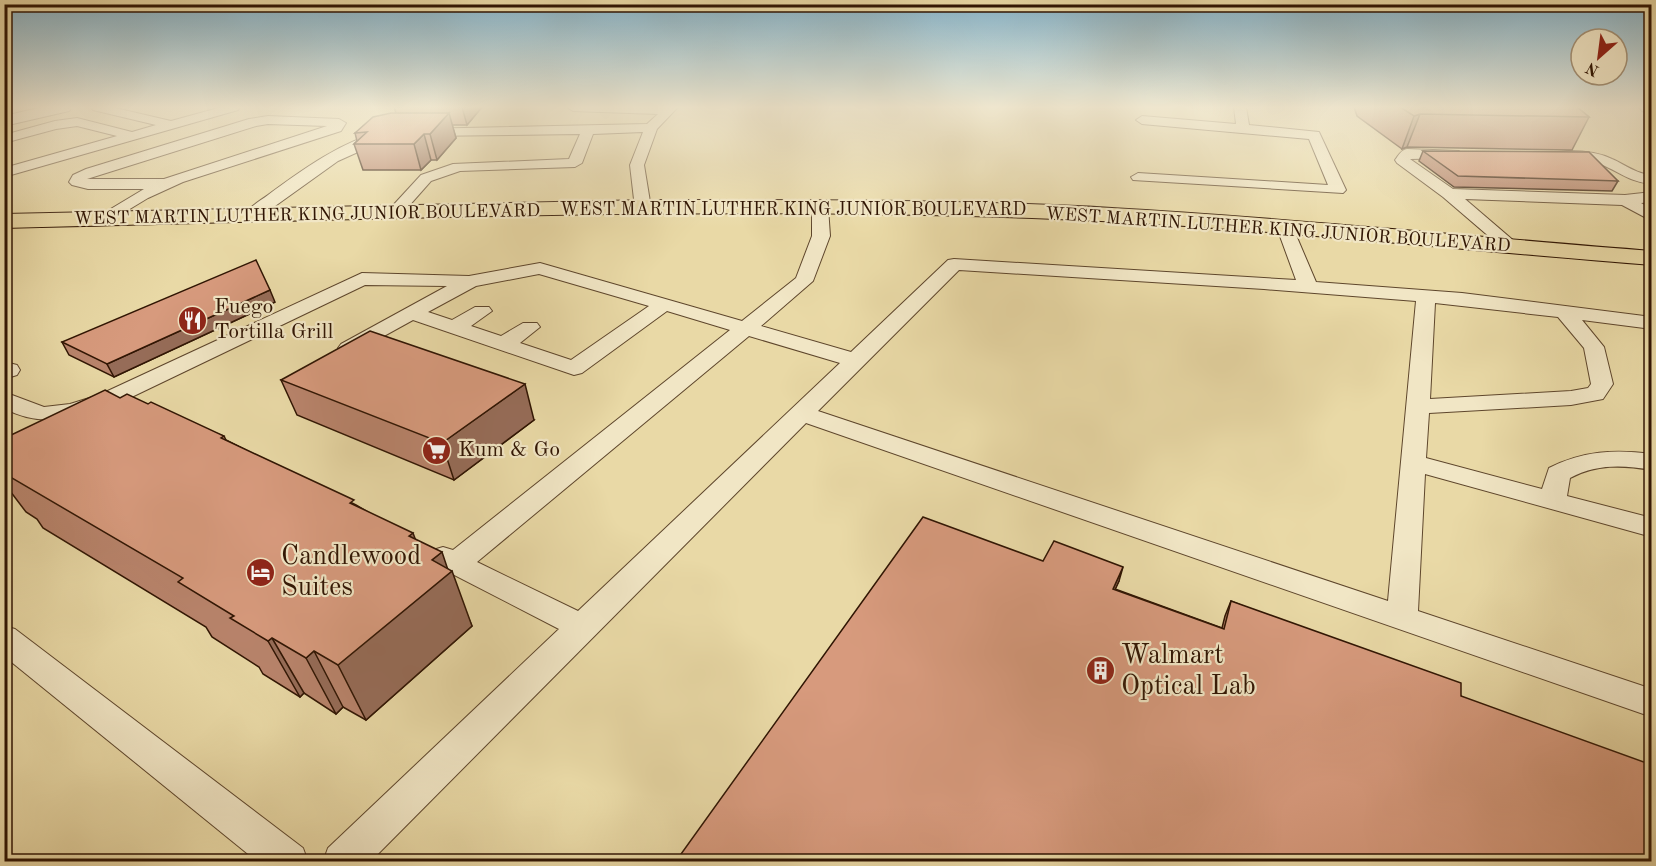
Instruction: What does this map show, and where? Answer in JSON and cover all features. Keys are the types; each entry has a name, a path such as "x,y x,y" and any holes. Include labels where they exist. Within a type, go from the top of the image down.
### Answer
{"main road":[{"name":"WEST MARTIN LUTHER KING JUNIOR BOULEVARD","path":"4,221 643,208 820,207 1036,211 1285,228 1652,258"}],"lane":[{"path":"4,173 93,147"},
{"path":"165,184 77,182 78,178 91,172 171,147"},
{"path":"105,219 142,195 165,184 276,147"},
{"path":"251,216 274,198 353,147"},
{"path":"458,167 473,147"},
{"path":"394,213 426,178 458,167 576,163 582,147"},
{"path":"643,208 637,165 644,147"},
{"path":"1137,177 1338,190 1319,147"},
{"path":"1464,160 1444,154 1407,153 1402,160 1449,194 1512,248"},
{"path":"1564,168 1551,157 1584,156 1604,160 1644,180 1652,190"},
{"path":"1449,194 1652,197"},
{"path":"1611,197 1652,216"},
{"path":"455,564 804,281 821,236 820,207"},
{"path":"1285,228 1308,286"},
{"path":"342,861 954,264 1308,286 1426,296 1652,323"},
{"path":"4,399 37,414 84,408 107,400 362,279 470,281 540,268 545,275 663,305 854,360"},
{"path":"328,358 470,281"},
{"path":"1402,617 1426,296"},
{"path":"412,313 574,368 663,305"},
{"path":"455,327 482,311"},
{"path":"1418,406 1571,398 1595,394 1602,384 1594,347 1564,312"},
{"path":"504,344 530,327"},
{"path":"801,412 1652,703"},
{"path":"1552,501 1558,474 1581,461 1620,457 1652,462"},
{"path":"1414,463 1652,528"},
{"path":"424,548 583,627"},
{"path":"4,638 289,861"}],"building":[{"path":"1423,151 1589,152 1618,181 1458,176"},
{"path":"256,260 270,290 107,364 62,342"},
{"path":"370,331 525,384 442,443 281,380"},
{"name":"Candlewood Suites","path":"105,390 120,398 127,394 148,404 151,402 224,436 221,438 354,500 350,503 413,533 409,536 442,552 432,560 452,571 338,665 314,651 306,658 272,638 268,641 230,618 234,616 178,582 183,578 5,474 10,472 4,469 4,441 11,438 9,436"},
{"name":"Walmart Optical Lab","path":"923,517 1043,561 1054,541 1123,567 1113,589 1224,629 1231,601 1461,683 1461,696 1652,765 1652,861 676,861"}],"place":[{"name":"Fuego Tortilla Grill","path":"193,320"},
{"name":"Kum & Go","path":"437,450"},
{"name":"Candlewood Suites","path":"260,572"},
{"name":"Walmart Optical Lab","path":"1100,671"}]}
